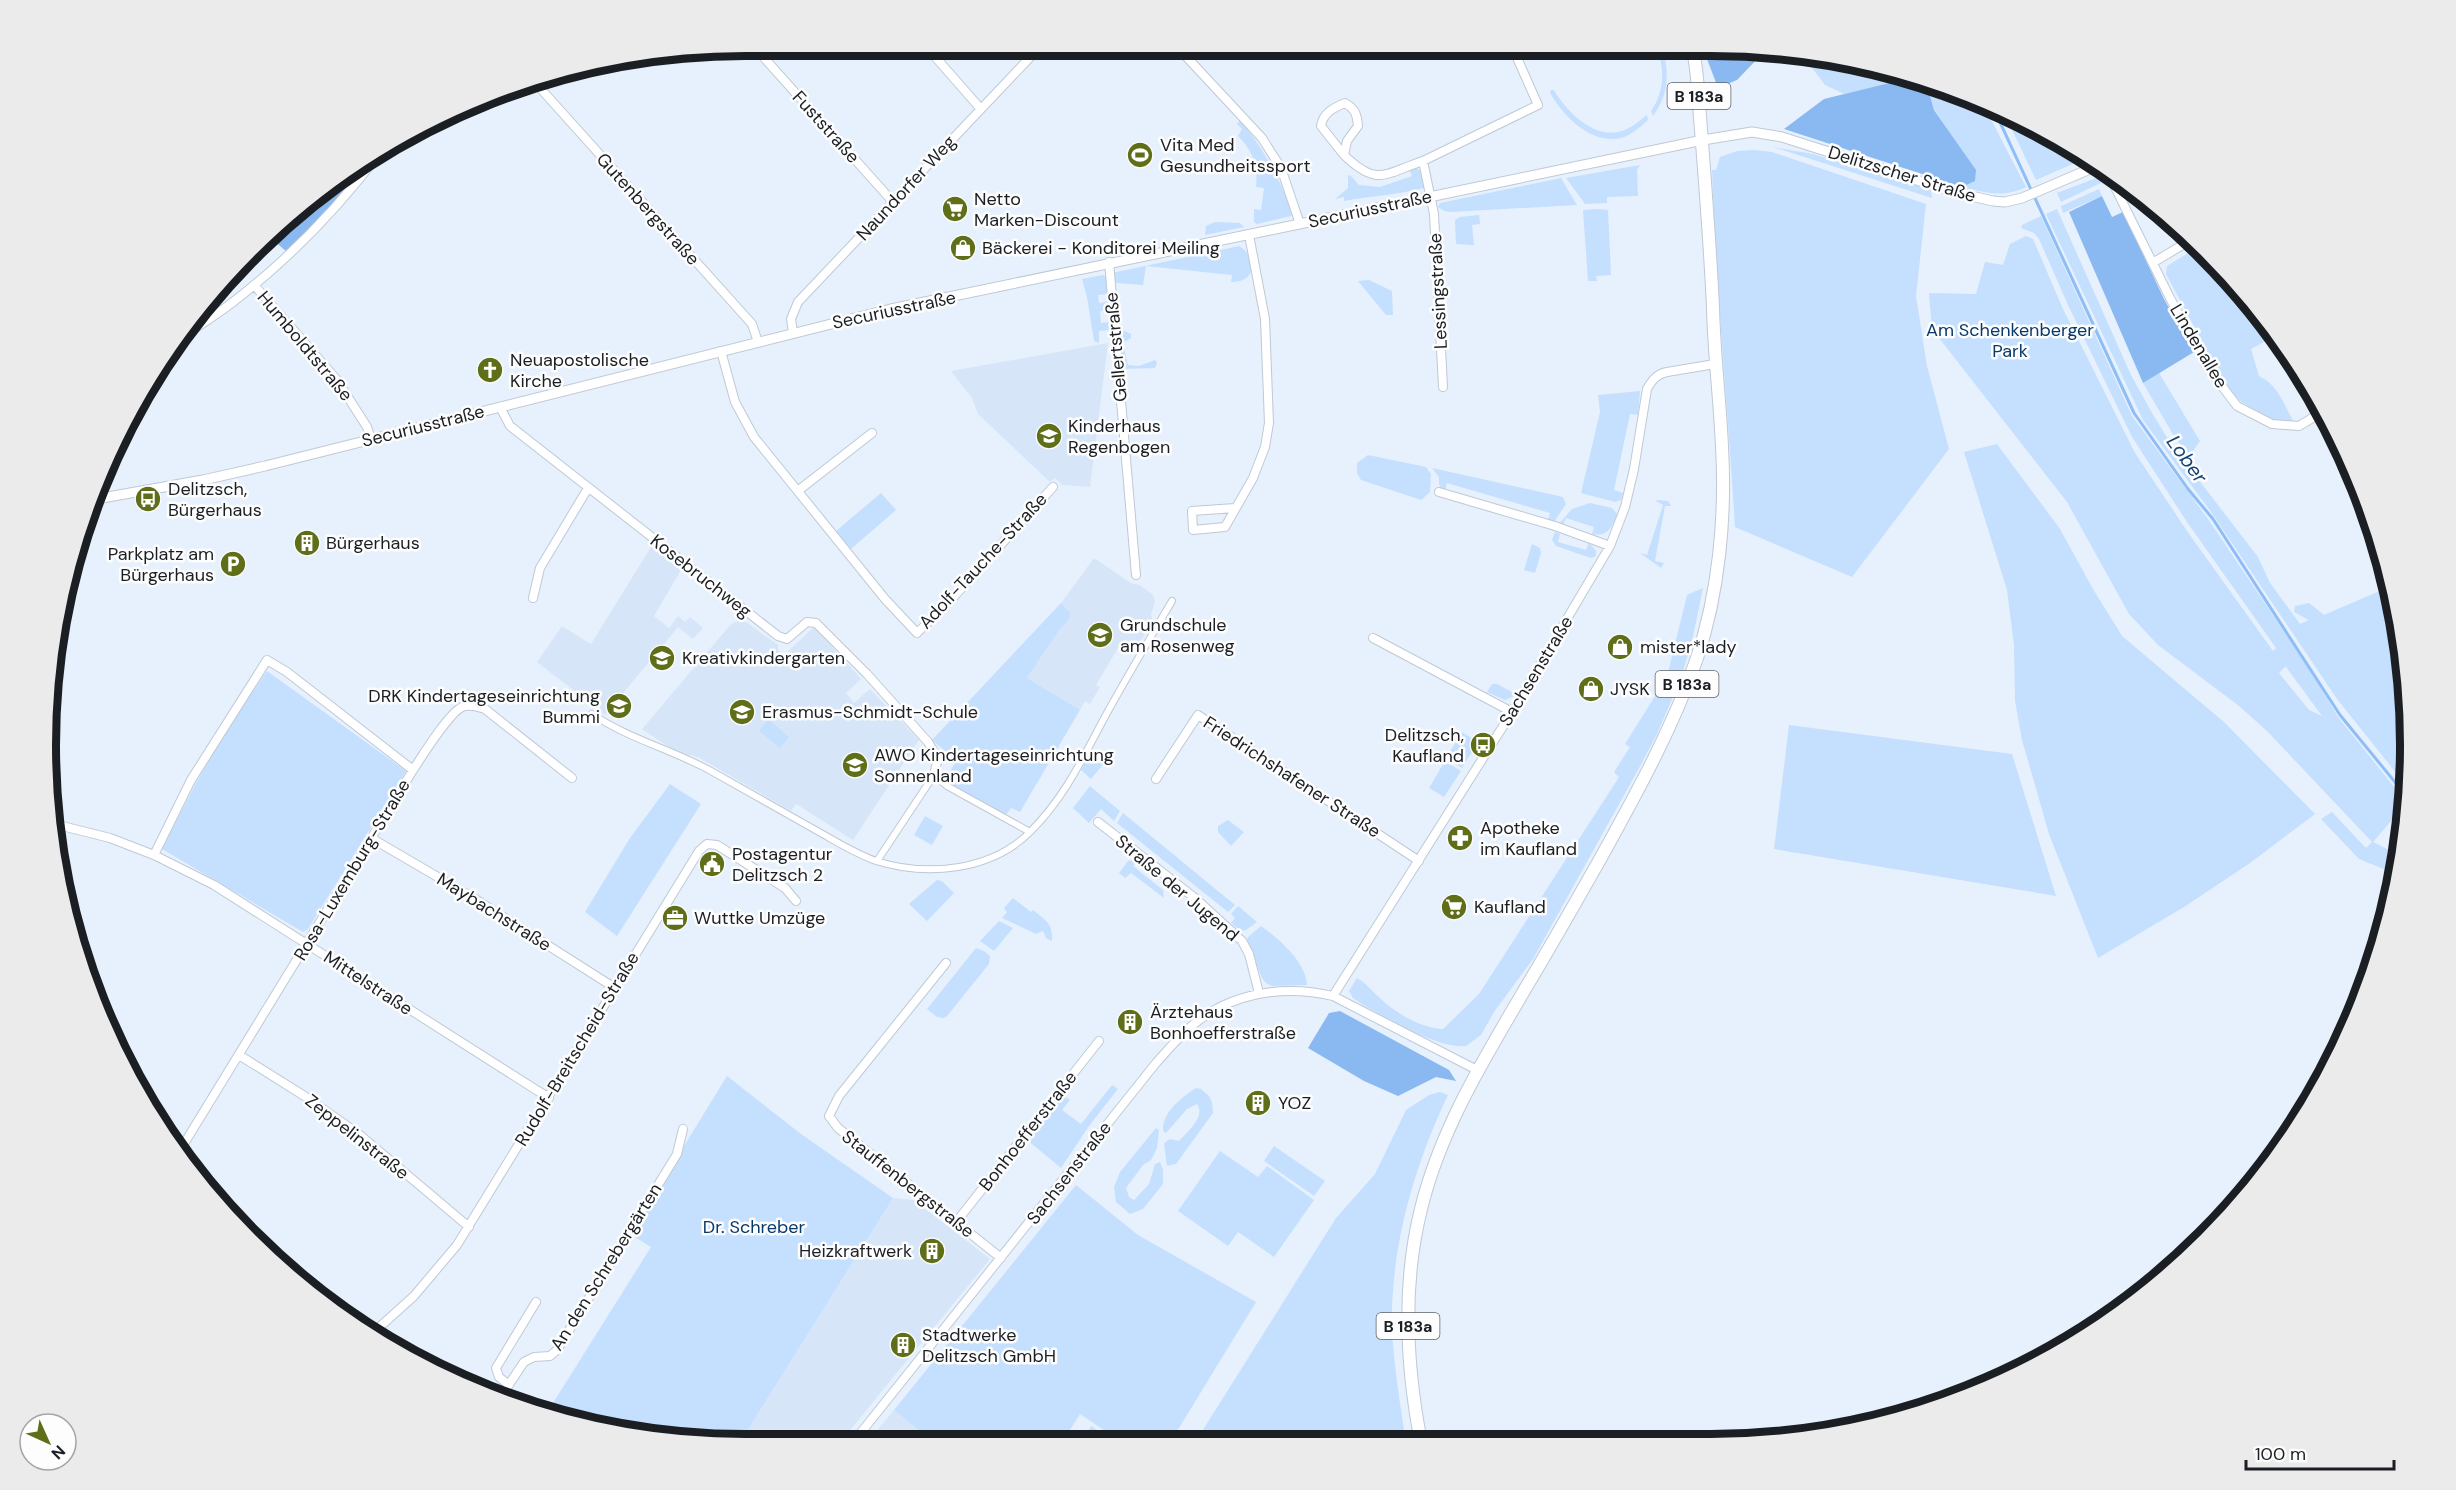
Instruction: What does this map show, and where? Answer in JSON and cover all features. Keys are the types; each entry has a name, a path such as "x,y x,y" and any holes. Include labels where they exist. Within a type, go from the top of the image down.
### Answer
{"main road":[{"name":"B 183a","path":"1420,1434 1408,1347 1408,1306 1420,1210 1435,1164 1452,1119 1477,1070 1638,792 1669,729 1698,655 1717,569 1722,525 1723,449 1715,364 1703,140 1694,56"}],"street":[{"name":"Fuststraße","path":"762,56 893,202"},
{"path":"934,56 980,108"},
{"name":"Naundorfer Weg","path":"793,333 791,319 798,302 1031,56"},
{"path":"1186,56 1262,138 1281,168 1300,224"},
{"path":"1344,155 1347,141 1358,126 1357,114 1345,103 1328,112 1322,119 1321,126 1344,155 1360,170 1370,175 1381,175 1423,161 1538,105 1516,56"},
{"name":"Gutenbergstraße","path":"539,87 752,324 758,342"},
{"name":"Delitzscher Straße","path":"1703,140 1752,132 1782,137 1968,196 2005,202 2022,198 2089,169"},
{"name":"Securiusstraße","path":"101,498 203,480 891,309 1703,140"},
{"name":"Lessingstraße","path":"1423,161 1431,196 1443,387"},
{"path":"198,325 254,285 354,187 368,168"},
{"name":"Lindenallee","path":"2115,187 2206,365 2236,406 2272,424 2299,426 2316,416"},
{"path":"1235,508 1192,511 1193,530 1225,527 1253,478 1265,447 1269,423 1265,319 1250,235"},
{"path":"2154,262 2185,244"},
{"name":"Gellertstraße","path":"1109,262 1136,575"},
{"name":"Humboldtstraße","path":"254,285 337,380 359,412 371,439"},
{"name":"Adolf-Tauche-Straße","path":"721,351 735,402 754,437 885,598 917,633 950,601 1053,487"},
{"name":"Sachsenstraße","path":"1333,996 1512,712 1610,546 1625,507 1634,469 1647,389 1651,381 1667,372 1715,364"},
{"name":"Kosebruchweg","path":"500,407 510,426 778,636 787,639 807,622 816,623 867,674 928,742 938,758 934,775"},
{"path":"798,490 872,433"},
{"path":"533,598 540,568 588,488"},
{"path":"1439,492 1554,526 1610,546"},
{"path":"592,714 610,726 712,772 859,854 877,861 921,869 945,870 986,860 1006,851 1040,822 1068,786 1172,601"},
{"path":"1372,638 1512,712"},
{"path":"154,855 191,780 267,660 287,672 413,770"},
{"name":"Rosa-Luxemburg-Straße","path":"184,1145 413,770 453,715 463,706 485,709 572,778"},
{"name":"Friedrichshafener Straße","path":"1156,779 1197,715 1419,861"},
{"path":"877,861 934,775 947,786 1030,832"},
{"name":"Straße der Jugend","path":"1098,822 1196,899 1242,940 1249,954 1259,993"},
{"name":"Mittelstraße","path":"60,826 110,838 154,855 214,885 549,1098"},
{"name":"Maybachstraße","path":"371,838 472,897 615,988"},
{"name":"Rudolf-Breitscheid-Straße","path":"378,1328 414,1296 469,1227 699,851 707,844 717,844 785,888 796,901"},
{"name":"Stauffenbergstraße","path":"946,963 839,1096 829,1116 838,1128 1001,1258"},
{"name":"Sachsenstraße","path":"860,1434 1156,1063 1186,1030 1219,1006 1259,993 1311,991 1333,996 1477,1070"},
{"name":"Bonhoefferstraße","path":"957,1221 1099,1041"},
{"name":"Zeppelinstraße","path":"239,1055 306,1097 360,1135 469,1227"},
{"name":"An den Schrebergärten","path":"505,1391 524,1362 534,1357 550,1356 557,1350 677,1154 683,1129"},
{"path":"509,1385 499,1377 496,1368 536,1302"}],"shaded area":[{"path":"1706,56 1759,57 1737,80 1718,88"},
{"path":"1897,81 1928,90 1934,110 1976,170 1975,181 1962,187 1784,129 1824,99"},
{"path":"364,171 288,253 275,241 325,198"},
{"path":"2102,196 2112,217 2123,212 2164,299 2194,352 2143,383 2069,212"},
{"name":"Kinderhaus Regenbogen","path":"1108,343 1090,487 1062,485 1055,478 1050,482 978,414 972,398 951,371"},
{"path":"651,547 681,570 654,616 669,628 678,616 685,622 690,617 703,628 693,639 678,627 605,715 537,662 562,626 591,644"},
{"name":"Grundschule am Rosenweg","path":"1094,558 1131,583 1140,585 1153,595 1155,602 1151,614 1153,621 1140,642 1118,648 1096,685 1100,687 1090,704 1085,701 1080,710 1027,678 1060,629 1068,621 1071,613 1061,603"},
{"name":"Erasmus-Schmidt-Schule","path":"742,619 778,645 778,650 784,655 814,627 861,679 846,693 854,703 870,689 919,740 853,840 796,804 791,811 698,757 690,755 688,757 673,750 642,729 731,624"},
{"path":"1340,1011 1449,1070 1456,1081 1436,1077 1398,1096 1364,1081 1308,1048 1329,1013"},
{"path":"893,1198 914,1200 990,1259 847,1434 745,1434"},
{"path":"894,1410 924,1434 874,1434"}],"green space":[{"path":"1659,56 1664,56 1667,78 1662,101 1653,116 1651,111 1661,90 1662,82"},
{"path":"1808,62 1900,82 1844,94 1825,85"},
{"path":"1554,90 1572,114 1599,131 1618,132 1630,128 1647,115 1648,120 1625,137 1616,139 1595,136 1569,118 1555,101 1550,93"},
{"path":"1928,90 1988,114 2026,187 2010,192 1987,193 1962,187 1974,181 1975,170 1934,109"},
{"path":"1240,120 1270,164 1293,213 1291,216 1257,224 1254,222 1254,209 1261,210 1264,188 1256,187 1253,159 1238,136 1242,129 1237,124"},
{"path":"2009,124 2078,162 2036,180"},
{"path":"1773,147 1813,154 1926,188 1931,191 1932,198"},
{"path":"1737,151 1772,152 1926,204 1916,296 1927,366 1949,449 1852,577 1735,527 1712,170 1716,170 1720,157"},
{"path":"1640,165 1637,170 1638,196 1607,197 1607,203 1585,204 1566,178"},
{"path":"1417,168 1423,174 1424,188 1344,201 1344,197 1335,199 1348,188 1348,176 1350,175 1359,185 1380,187 1412,176 1409,169"},
{"path":"2099,177 2105,181 2061,202 2057,193"},
{"path":"1561,178 1577,205 1450,212 1438,207 1440,203"},
{"path":"2099,189 2102,196 2063,213 2061,206"},
{"path":"2057,209 2131,375 2171,444 2258,557 2270,583 2300,624 2309,620 2294,612 2295,606 2309,603 2324,615 2382,590 2395,655 2399,700 2399,777 2337,699 2211,512 2143,420 2046,214"},
{"path":"1583,210 1608,210 1611,275 1596,276 1597,281 1588,281"},
{"path":"1479,215 1480,224 1472,225 1474,245 1456,244 1455,220 1460,217"},
{"name":"Am Schenkenberger Park","path":"2041,216 2132,416 2208,519 2314,676 2338,717 2399,793 2397,814 2373,842 2392,852 2389,871 2359,859 2321,819 2332,812 2366,848 2372,842 2267,731 2239,706 2158,645 2129,614 2067,502 1932,329 1929,293 1976,294 1985,262 2003,265 2010,244 2026,236 2033,239 2063,309 2135,453 2187,531 2273,651 2276,648 2187,522 2132,437 2068,305 2039,239 2034,233 2021,228 2022,225","holes":["2285,667 2322,716 2309,710 2279,673"]},
{"path":"1215,222 1240,223 1244,227 1205,235 1206,226"},
{"path":"1239,246 1252,262 1250,274 1240,281 1231,282 1232,275 1146,266 1143,285 1117,283 1113,280 1112,273"},
{"path":"2192,251 2258,325 2268,340 2251,349 2259,376 2276,390 2293,421 2273,420 2240,401 2224,383 2166,274 2167,266"},
{"path":"1103,275 1106,277 1108,294 1098,295 1099,303 1108,302 1109,310 1100,311 1101,323 1110,322 1110,330 1099,331 1099,343 1094,341 1082,279"},
{"path":"1369,280 1392,291 1393,315 1386,315 1358,281"},
{"path":"1119,330 1131,334 1131,338 1123,343 1128,365 1139,366 1155,360 1157,363 1155,368 1123,369"},
{"path":"2159,373 2200,441 2189,457 2143,383"},
{"path":"1640,391 1638,415 1630,414 1614,490 1623,493 1621,500 1615,502 1581,493 1600,412 1598,395"},
{"path":"1997,444 2060,529 2122,636 2224,722 2315,814 2250,863 2184,907 2098,958 2049,834 2022,740 2015,701 2014,645 2007,590 1964,452"},
{"path":"1368,455 1426,467 1431,474 1430,492 1421,500 1361,480 1357,473 1357,463"},
{"path":"1432,468 1563,497 1566,504 1554,522 1548,520 1550,513 1447,483 1445,490 1441,489 1439,477"},
{"path":"881,493 896,510 851,549 836,531"},
{"path":"1657,500 1668,501 1671,506 1665,506 1655,561 1664,563 1661,568 1640,553 1647,555 1663,505"},
{"path":"1590,503 1612,508 1617,514 1606,533 1592,534 1594,527 1566,518 1563,525 1559,524 1572,509"},
{"path":"1555,532 1560,534 1558,542 1586,550 1589,543 1596,551 1596,556 1591,558 1556,546 1552,540"},
{"path":"1532,544 1540,548 1541,553 1535,573 1524,570"},
{"path":"1703,588 1692,641 1681,678 1657,734 1533,959 1494,1012 1481,1035 1466,1046 1441,1042 1408,1030 1353,998 1349,991 1357,978 1400,1014 1418,1023 1443,1029 1479,994 1619,777 1614,772 1630,747 1625,744 1667,677 1687,595"},
{"path":"1061,603 1071,613 1068,621 1060,629 1027,678 1080,710 1020,812 1011,808 1005,816 948,785 947,777 956,761 932,740"},
{"path":"267,671 406,771 308,929 303,932 162,849 197,781 231,723"},
{"path":"1492,684 1497,684 1514,693 1514,696 1505,700 1487,692"},
{"path":"768,719 789,737 780,748 759,731"},
{"path":"1789,725 2012,754 2056,896 1774,849"},
{"path":"1462,732 1478,742 1462,768 1446,758"},
{"path":"1089,755 1104,763 1091,779 1081,770"},
{"path":"1445,761 1461,771 1444,797 1429,788"},
{"path":"670,784 701,804 617,936 585,912 630,838"},
{"path":"1090,786 1120,811 1114,821 1101,809 1089,823 1073,808"},
{"path":"1123,813 1235,905 1228,912 1117,823"},
{"path":"925,816 943,826 932,845 914,835"},
{"path":"1228,820 1244,832 1231,846 1218,832 1218,826"},
{"path":"1137,860 1133,866 1163,890 1164,898 1131,873 1125,878 1119,873 1128,861"},
{"path":"937,880 942,881 954,893 927,921 909,904"},
{"path":"1013,898 1031,912 1033,910 1048,923 1052,941 1046,938 1043,931 1036,934 1002,918 1007,912 1004,908"},
{"path":"1238,906 1257,922 1246,930 1240,931 1231,923 1235,918 1231,914"},
{"path":"999,921 1013,928 994,951 980,941"},
{"path":"1261,926 1276,937 1297,960 1307,985 1272,986 1262,978 1247,941 1248,937"},
{"path":"976,948 990,956 989,964 947,1016 937,1017 927,1009"},
{"name":"Dr. Schreber","path":"727,1076 801,1134 893,1198 745,1434 655,1429 551,1406 651,1247 630,1234"},
{"path":"1112,1085 1118,1089 1089,1126 1061,1168 1026,1139 1062,1094 1070,1100 1062,1110 1081,1124"},
{"path":"1196,1088 1209,1096 1213,1113 1176,1164 1167,1166 1164,1143 1170,1139 1179,1141 1194,1124 1199,1109 1197,1104 1187,1109 1166,1133 1163,1131 1166,1118 1169,1111 1179,1101"},
{"path":"1440,1092 1448,1095 1425,1150 1406,1209 1392,1299 1396,1371 1405,1434 1200,1434 1336,1218 1375,1174 1406,1110 1429,1095"},
{"path":"1156,1128 1159,1130 1157,1148 1151,1160 1143,1165 1126,1188 1129,1197 1134,1200 1149,1184 1155,1164 1160,1162 1163,1170 1163,1184 1143,1209 1130,1214 1116,1202 1114,1187 1120,1172"},
{"path":"1274,1146 1325,1181 1314,1196 1264,1161"},
{"path":"1220,1151 1258,1177 1267,1166 1314,1200 1274,1257 1238,1232 1228,1246 1178,1211"},
{"path":"1076,1185 1138,1235 1256,1302 1175,1434 1110,1434 1080,1414 1067,1434 924,1434 894,1410"},
{"path":"1091,1426 1103,1434 1086,1434"}],"waterway":[{"name":"Lober","path":"1998,119 2134,413 2188,489 2213,519 2340,715 2399,787"}],"place":[{"name":"Vita Med Gesundheitssport","path":"1140,155"},
{"name":"Netto Marken-Discount","path":"955,209"},
{"name":"Bäckerei - Konditorei Meiling","path":"963,248"},
{"name":"Neuapostolische Kirche","path":"490,370"},
{"name":"Kinderhaus Regenbogen","path":"1049,436"},
{"name":"Delitzsch, Bürgerhaus","path":"148,499"},
{"name":"Bürgerhaus","path":"307,543"},
{"name":"Parkplatz am Bürgerhaus","path":"233,564"},
{"name":"Grundschule am Rosenweg","path":"1100,635"},
{"name":"mister*lady","path":"1620,647"},
{"name":"Kreativkindergarten","path":"662,658"},
{"name":"JYSK","path":"1591,689"},
{"name":"DRK Kindertageseinrichtung Bummi","path":"619,706"},
{"name":"Erasmus-Schmidt-Schule","path":"742,712"},
{"name":"Delitzsch, Kaufland","path":"1483,745"},
{"name":"AWO Kindertageseinrichtung Sonnenland","path":"855,765"},
{"name":"Apotheke im Kaufland","path":"1460,838"},
{"name":"Postagentur Delitzsch 2","path":"712,864"},
{"name":"Kaufland","path":"1454,907"},
{"name":"Wuttke Umzüge","path":"675,918"},
{"name":"Ärztehaus Bonhoefferstraße","path":"1130,1022"},
{"name":"YOZ","path":"1258,1103"},
{"name":"Heizkraftwerk","path":"932,1251"},
{"name":"Stadtwerke Delitzsch GmbH","path":"903,1345"}]}
